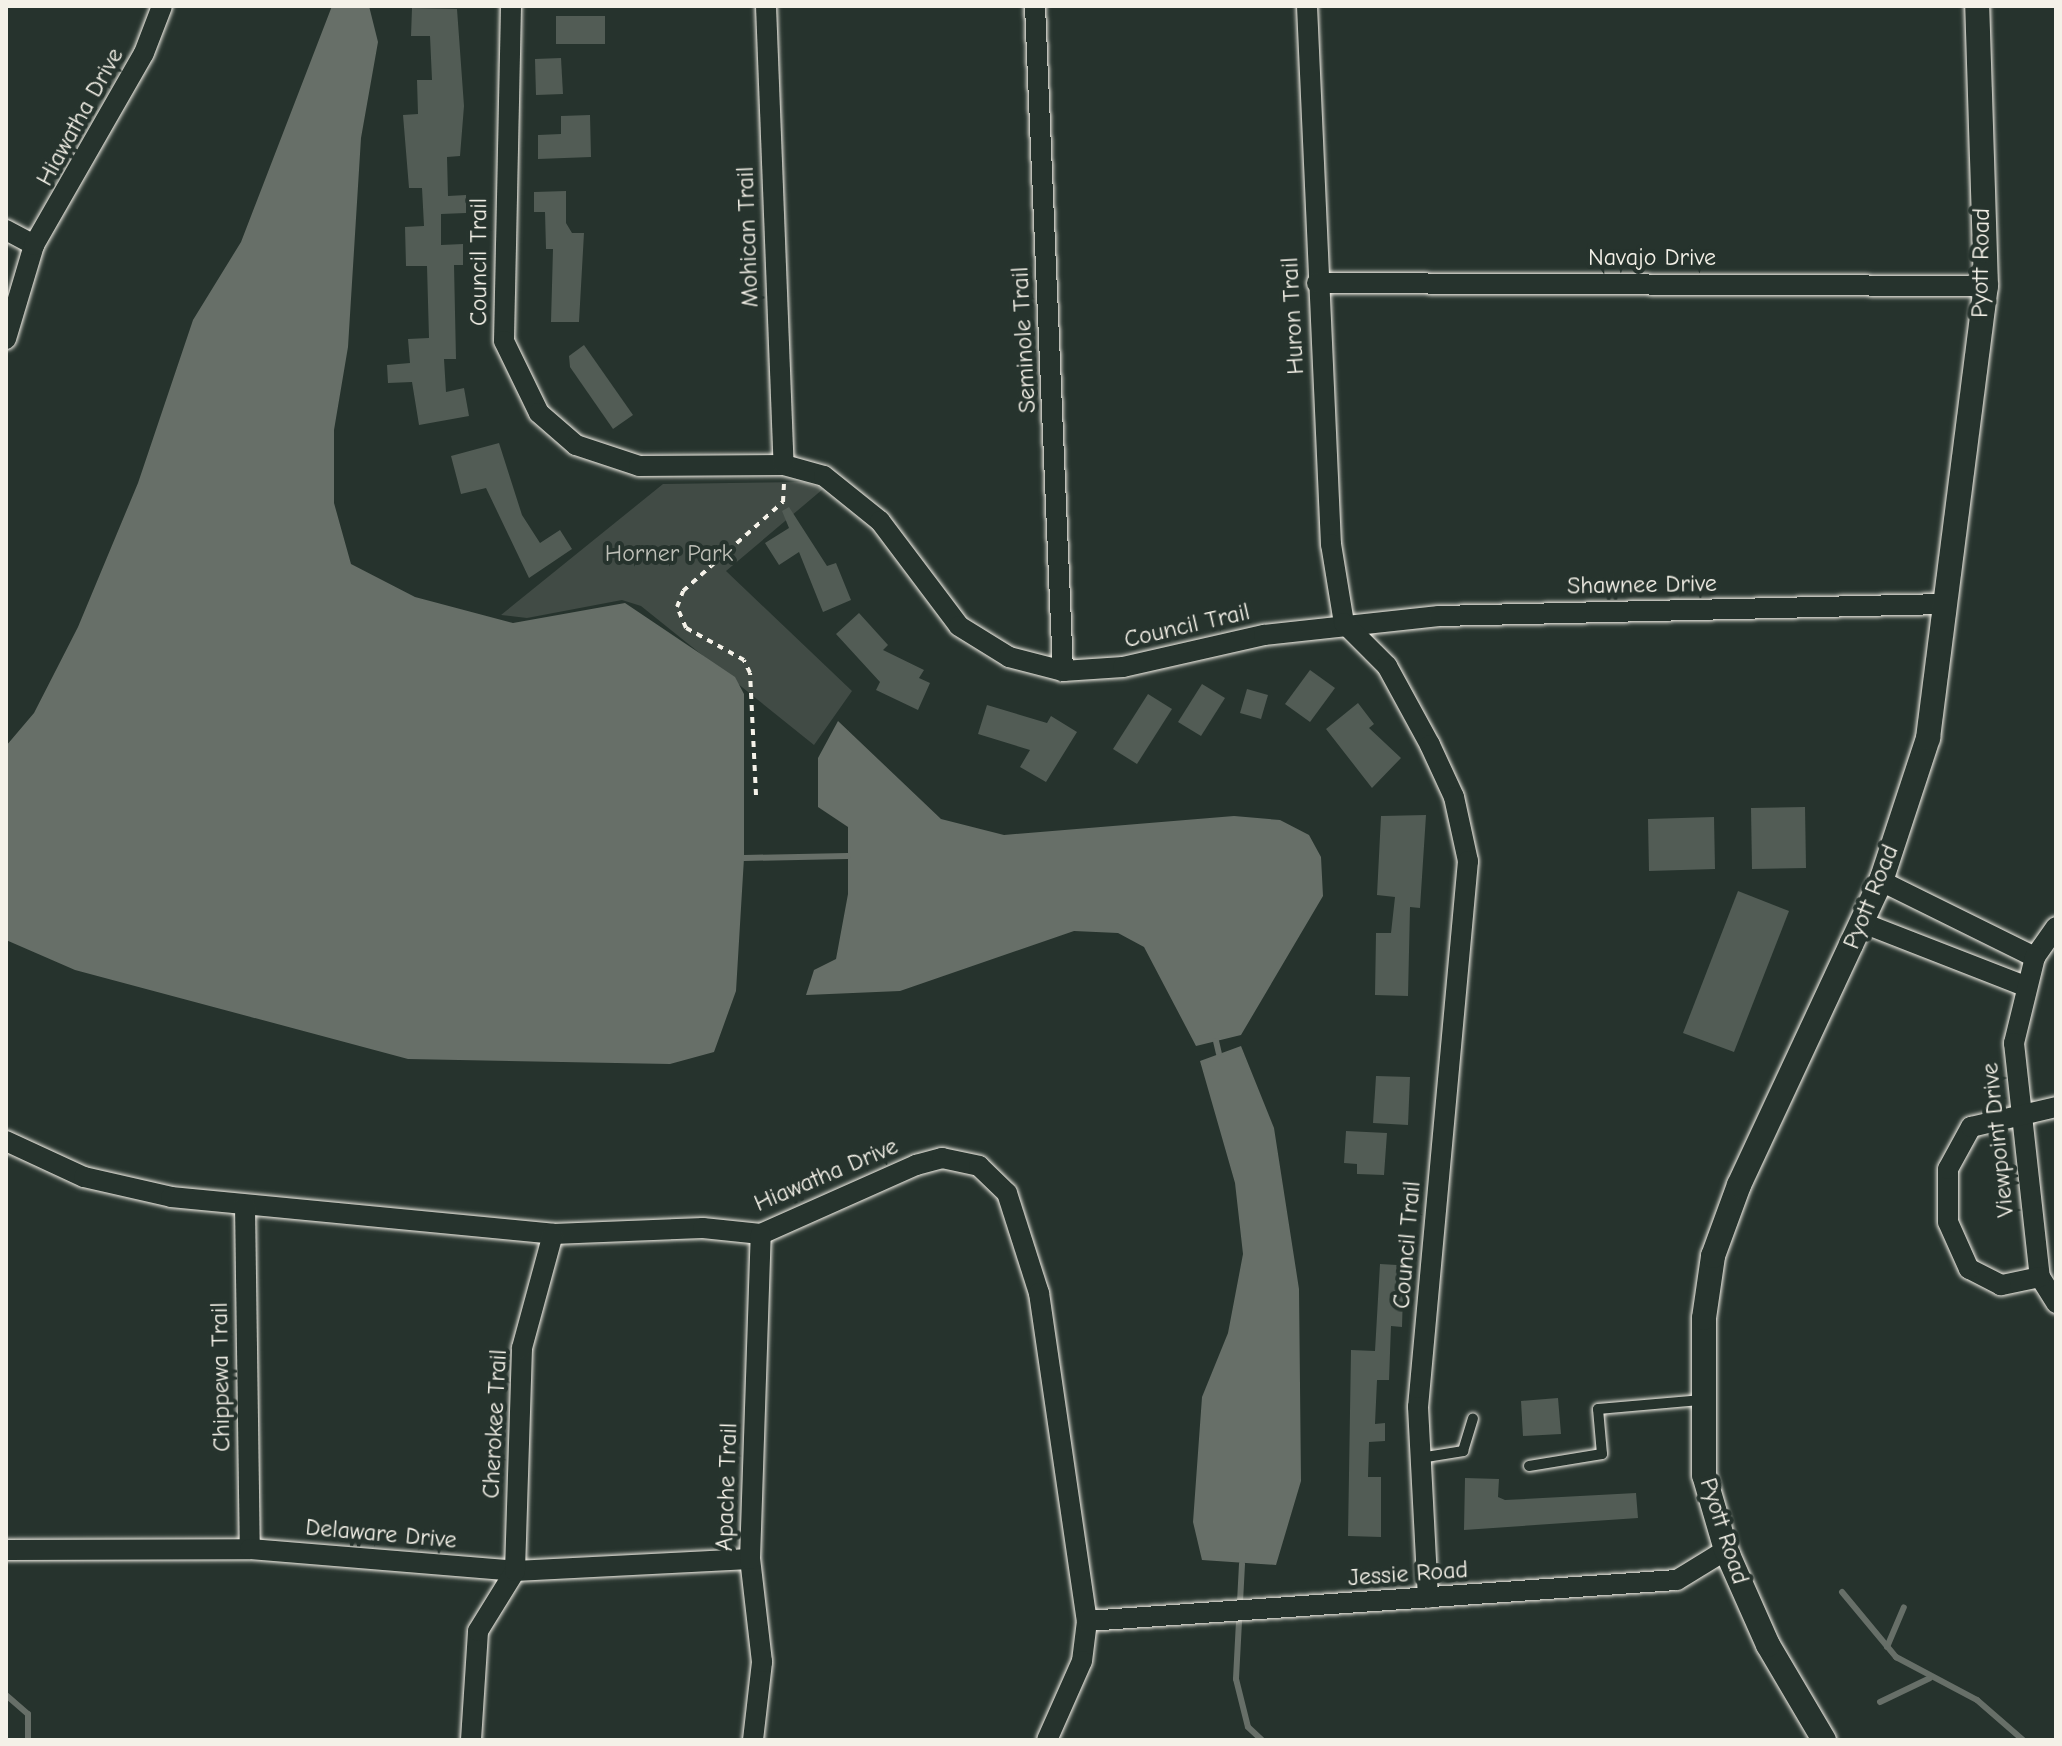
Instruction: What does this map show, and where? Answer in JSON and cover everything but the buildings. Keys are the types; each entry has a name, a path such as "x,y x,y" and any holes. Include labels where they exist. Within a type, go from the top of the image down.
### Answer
{"street":[{"name":"Hiawatha Drive","path":"6,339 34,245 144,53 162,6"},
{"name":"Council Trail","path":"511,6 504,341 525,391 557,431 614,461 670,470 784,465 824,476 880,521 959,626 1009,657 1063,671 1123,667 1344,623 1387,666 1454,797 1468,861 1418,1407 1428,1598"},
{"name":"Mohican Trail","path":"766,6 784,465"},
{"name":"Seminole Trail","path":"1035,6 1063,671"},
{"name":"Huron Trail","path":"1307,6 1331,544 1344,623"},
{"name":"Pyott Road","path":"1824,1740 1768,1645 1726,1550 1704,1475 1700,1400 1713,1256 1739,1185 1881,881 1928,738 1986,286 1977,6"},
{"path":"6,230 34,245"},
{"name":"Navajo Drive","path":"1317,283 1986,286"},
{"name":"Shawnee Drive","path":"1344,623 1943,604"},
{"path":"1881,881 2035,957"},
{"path":"1863,923 2027,987"},
{"name":"Viewpoint Drive","path":"2056,927 2035,957 2014,1043 2016,1111 2040,1277 2056,1303"},
{"path":"2040,1277 2001,1285 1969,1269 1948,1222 1948,1169 1971,1127 2016,1111 2056,1107"},
{"name":"Hiawatha Drive","path":"7,1145 110,1184 245,1205 553,1234 703,1228 761,1234 916,1165 960,1159 994,1175 1024,1234 1039,1293 1087,1621 1082,1661 1047,1740"},
{"name":"Chippewa Trail","path":"245,1205 250,1549"},
{"name":"Cherokee Trail","path":"515,1571 522,1348 553,1234"},
{"name":"Apache Trail","path":"753,1740 762,1662 750,1559 761,1234"},
{"name":"Delaware Drive","path":"6,1550 250,1549 515,1571 750,1559"},
{"name":"Jessie Road","path":"1087,1621 1677,1580 1726,1550"},
{"path":"471,1740 478,1631 515,1571"}],"lane":[{"path":"1529,1466 1602,1454 1598,1409 1700,1400"},
{"path":"1420,1458 1463,1451 1473,1419"}],"path":[{"path":"756,795 750,673 744,660 686,628 677,607 683,591 783,502 784,465"}],"green space":[{"name":"Horner Park","path":"804,482 823,489 726,571 852,691 814,745 641,606 622,600 527,618 501,615 663,484"}],"shaded area":[{"path":"332,6 369,6 378,42 361,138 348,347 334,430 334,503 351,564 415,597 513,623 625,603 735,677 744,694 744,858 736,991 714,1052 670,1064 408,1059 75,970 6,940 6,746 34,713 78,627 138,483 193,320 241,242"},
{"path":"838,721 941,819 1004,835 1234,816 1280,820 1309,835 1321,857 1323,896 1241,1035 1196,1046 1144,947 1118,933 1074,931 900,991 806,995 814,970 836,959 848,894 848,827 818,807 818,758"},
{"path":"1241,1046 1274,1128 1299,1289 1301,1481 1276,1565 1202,1560 1193,1522 1202,1397 1228,1333 1243,1254 1235,1183 1200,1061"}],"waterway":[{"path":"744,858 848,856"},
{"path":"1216,1041 1219,1054"},
{"path":"1242,1564 1236,1679 1248,1727 1262,1740"},
{"path":"1842,1592 1896,1657 1977,1700 2023,1740"},
{"path":"1887,1647 1904,1607"},
{"path":"1880,1702 1930,1678"},
{"path":"6,1695 28,1714 28,1740"}]}
